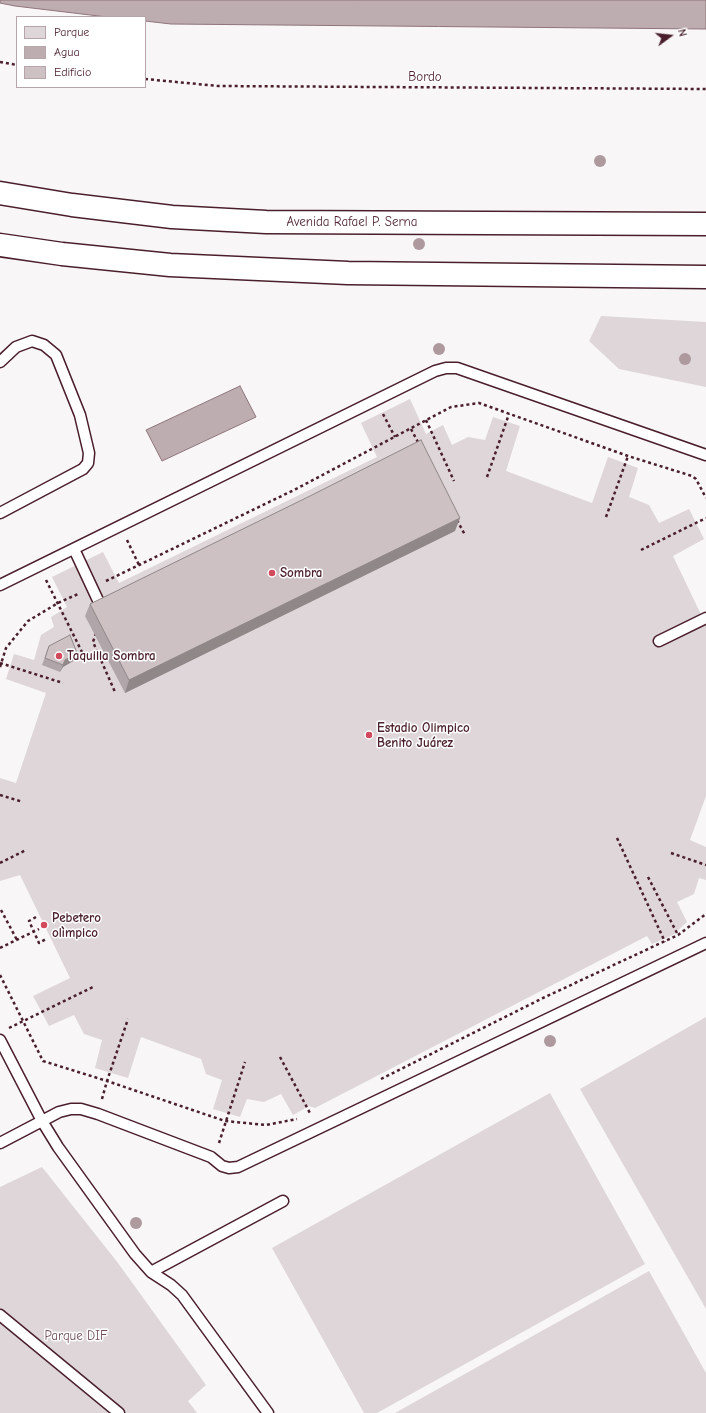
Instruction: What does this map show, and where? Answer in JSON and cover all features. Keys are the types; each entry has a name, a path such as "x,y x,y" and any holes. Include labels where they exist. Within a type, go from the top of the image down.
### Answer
{"highway":[{"name":"Avenida Rafael P. Serna","path":"0,193 72,205 172,217 266,222 706,224"},
{"path":"0,245 62,254 170,265 332,272 706,277"}],"lane":[{"path":"0,362 16,346 32,341 44,345 56,355 80,415 88,453 88,463 83,470 0,513"},
{"path":"0,585 435,371 446,368 457,368 706,455"},
{"path":"74,549 107,619"},
{"path":"659,642 706,618"},
{"path":"0,1143 59,1112 71,1109 81,1109 98,1114 211,1158 222,1166 229,1168 238,1167 706,943"},
{"path":"0,1040 42,1121 58,1147 131,1248 151,1272 171,1285 182,1295 268,1413"},
{"path":"151,1272 283,1201"},
{"path":"0,1315 119,1413"}],"path":[{"path":"0,62 16,65"},
{"name":"Bordo","path":"146,79 218,86 706,88"},
{"path":"376,400 395,437"},
{"path":"118,575 296,489 451,407 479,403 628,456 692,476 696,478 706,498"},
{"path":"487,477 509,414"},
{"path":"426,420 454,481"},
{"path":"411,429 422,450"},
{"path":"606,517 628,456"},
{"path":"454,514 465,535"},
{"path":"641,550 706,518"},
{"path":"121,526 138,565"},
{"path":"39,566 86,660"},
{"path":"58,603 28,621 6,648 0,664 63,683"},
{"path":"107,619 95,634 93,642 115,692"},
{"path":"0,795 23,802"},
{"path":"617,838 665,942"},
{"path":"0,863 26,850"},
{"path":"672,853 706,865"},
{"path":"648,877 688,952"},
{"path":"1,910 17,940"},
{"path":"380,1079 543,998 665,942 678,935 706,914"},
{"path":"36,917 28,921 39,943 46,939"},
{"path":"0,948 40,929"},
{"path":"0,974 22,1022 43,1061 225,1121 266,1125 300,1118"},
{"path":"6,1030 93,987"},
{"path":"98,1114 107,1081 128,1019"},
{"path":"280,1057 318,1130"},
{"path":"211,1158 220,1142 225,1121 245,1062"},
{"path":"305,1116 317,1112"}],"green space":[{"path":"601,316 706,322 706,387 619,369 589,341"},
{"name":"Estadio Olimpico Benito Juárez","path":"410,399 426,434 443,425 452,445 468,437 485,440 493,417 520,426 506,471 592,503 608,457 638,468 629,497 649,505 659,523 689,509 704,539 673,556 706,625 706,796 690,840 706,847 706,880 699,878 694,894 677,902 687,922 673,935 652,944 647,936 315,1108 309,1106 293,1115 281,1094 264,1102 247,1099 240,1117 213,1109 222,1080 206,1074 201,1059 141,1037 128,1078 95,1068 102,1040 84,1034 74,1015 49,1026 33,996 70,978 20,875 0,881 0,778 16,783 46,693 6,679 14,654 34,660 41,635 54,627 51,617 67,607 52,577 103,552 119,583 377,457 361,423"},
{"path":"706,1017 706,1309 580,1089"},
{"path":"550,1093 645,1264 377,1413 364,1413 272,1248"},
{"name":"Parque DIF","path":"42,1167 118,1263 206,1385 188,1401 197,1413 0,1413 0,1187"},
{"path":"649,1271 706,1373 706,1413 395,1413"}],"water":[{"path":"0,0 706,0 706,29 171,24 146,21 146,16 99,16 0,3"},
{"path":"240,386 256,417 162,461 146,430"}],"building":[{"name":"Sombra","path":"421,440 460,518 129,680 90,604"},
{"name":"Taquilla Sombra","path":"70,635 77,653 65,660 63,665 45,658 49,646"}],"place":[{"name":"Sombra","path":"272,573"},
{"name":"Taquilla Sombra","path":"59,656"},
{"name":"Estadio Olimpico Benito Juárez","path":"369,735"},
{"name":"Pebetero olìmpico","path":"44,925"}]}
